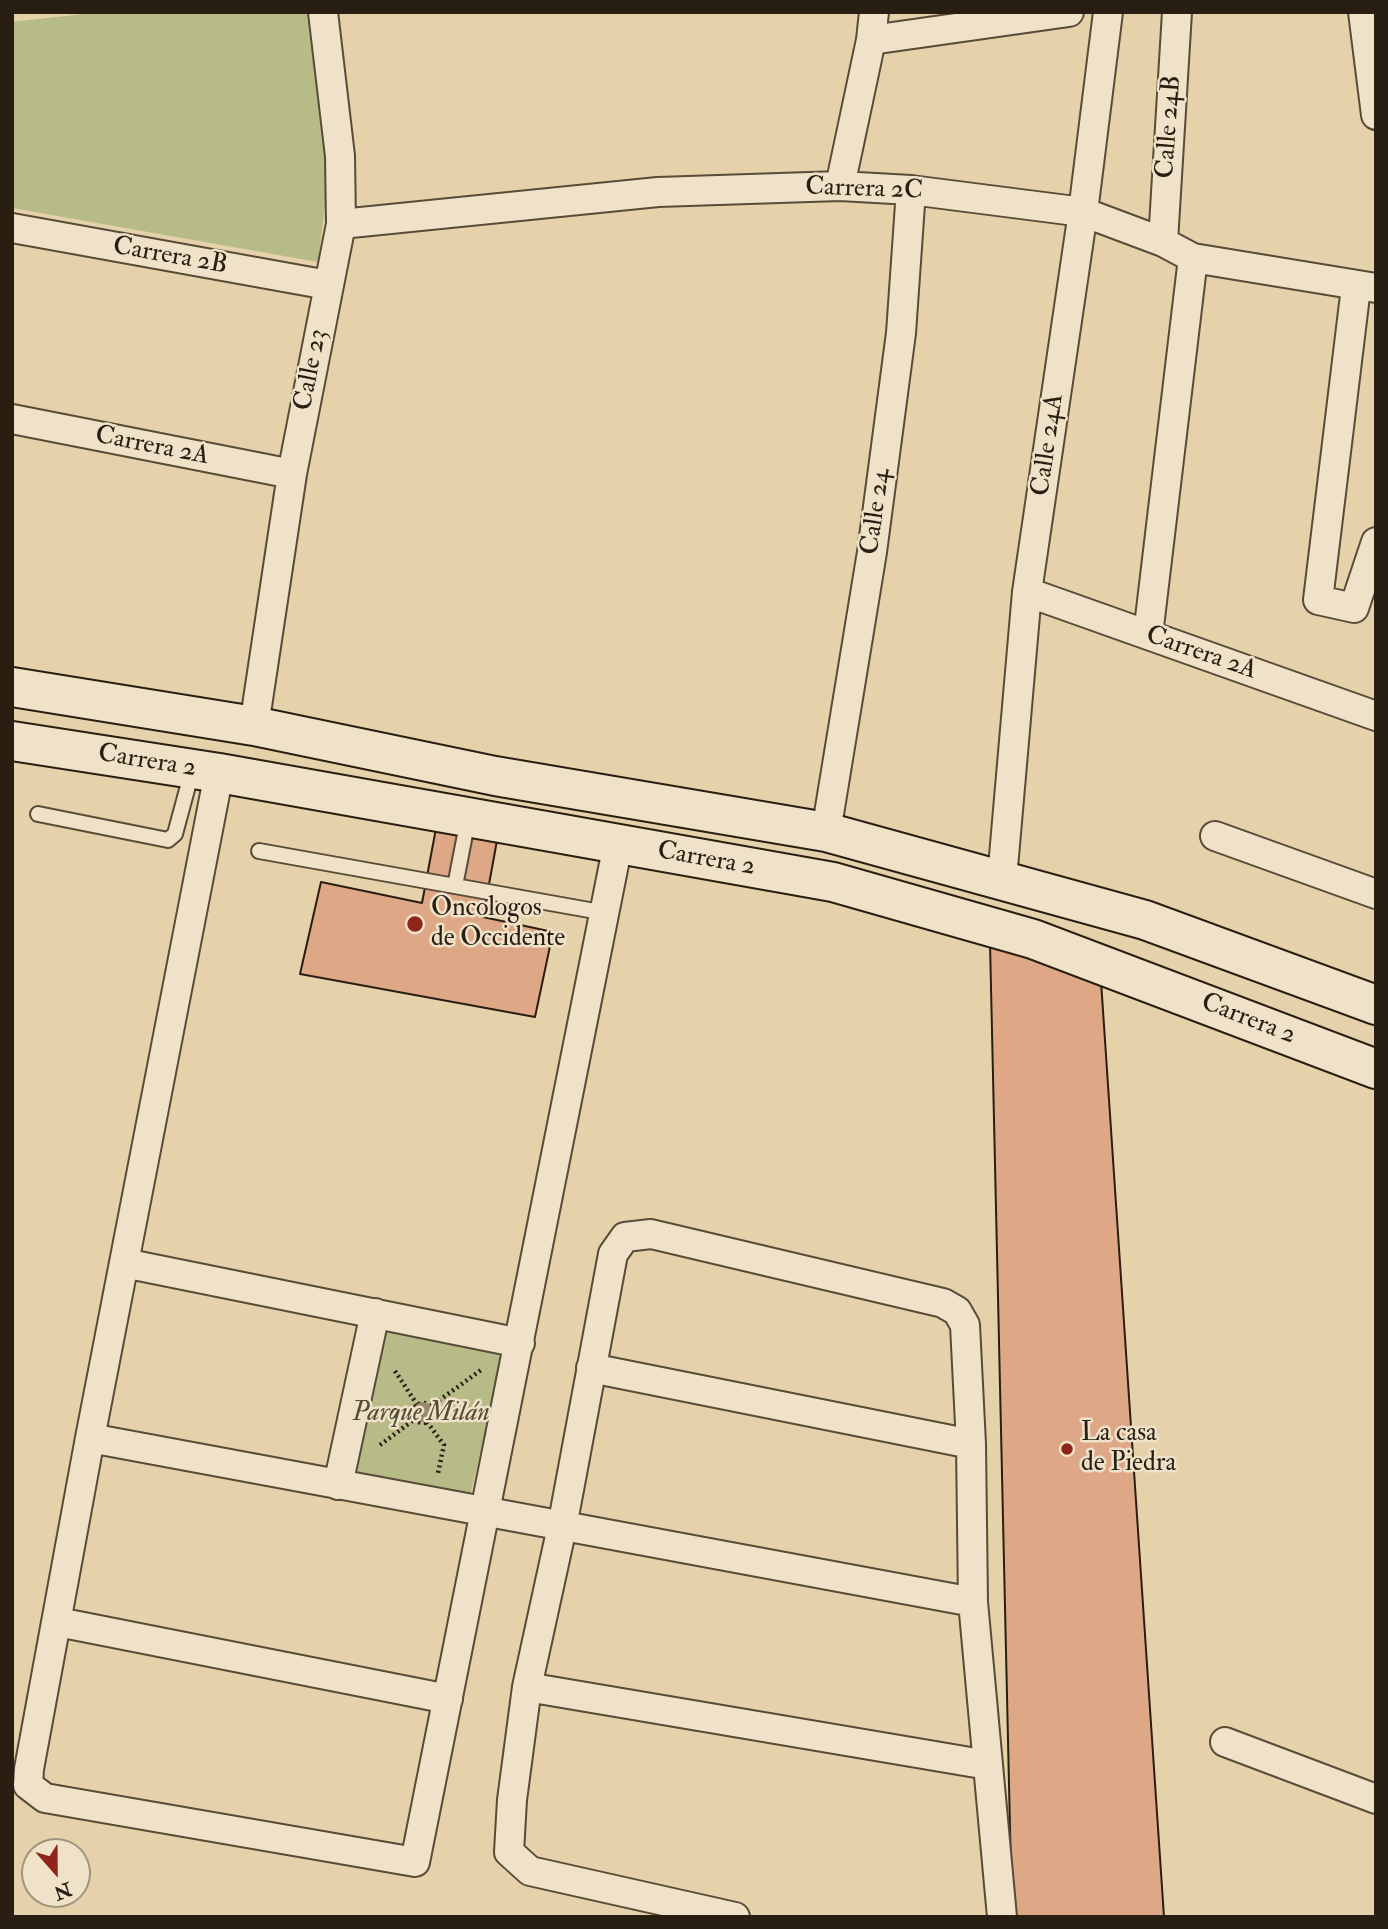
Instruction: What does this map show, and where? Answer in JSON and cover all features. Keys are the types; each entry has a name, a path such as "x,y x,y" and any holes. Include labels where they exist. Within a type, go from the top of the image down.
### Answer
{"main road":[{"name":"Carrera 2","path":"12,687 254,726 495,776 826,832 1145,920 1376,1005"},
{"name":"Carrera 2","path":"12,741 206,771 833,882 1033,939 1376,1069"}],"street":[{"name":"Calle 23","path":"254,726 292,474 341,224 340,156 323,12"},
{"path":"840,186 871,40 874,12"},
{"path":"871,40 1069,12"},
{"name":"Calle 24A","path":"1002,879 1027,592 1083,212 1108,12"},
{"name":"Calle 24B","path":"1163,242 1177,12"},
{"path":"1363,12 1376,115"},
{"name":"Carrera 2C","path":"341,224 658,192 840,186 911,190 1083,212 1163,242 1193,258 1366,288"},
{"name":"Calle 24","path":"826,832 876,524 901,333 911,190"},
{"name":"Carrera 2B","path":"12,228 328,285"},
{"path":"1148,635 1193,258"},
{"path":"1366,288 1318,600 1354,608 1376,542"},
{"name":"Carrera 2A","path":"12,419 292,474"},
{"name":"Carrera 2A","path":"1027,592 1376,716"},
{"path":"206,771 124,1263 29,1769 28,1785 45,1798 415,1862 618,844"},
{"path":"1215,835 1376,894"},
{"path":"735,1917 530,1871 509,1852 512,1800 527,1687 562,1527 612,1254 625,1237 651,1234 943,1303 957,1311 965,1325 971,1444 973,1602 1002,1917"},
{"path":"124,1263 520,1343"},
{"path":"338,1485 375,1313"},
{"path":"591,1368 971,1444"},
{"path":"90,1437 973,1602"},
{"path":"58,1622 448,1699"},
{"path":"527,1687 988,1765"},
{"path":"1225,1742 1376,1799"}],"lane":[{"path":"38,814 168,841 175,834 206,771"},
{"path":"454,886 468,817"},
{"path":"259,851 606,913"}],"path":[{"path":"430,1407 483,1369"},
{"path":"430,1407 419,1404 413,1413 416,1421 427,1422 444,1445 437,1479"},
{"path":"427,1422 432,1415 430,1407"}],"green space":[{"path":"101,12 308,12 328,182 318,262 12,208 12,22"},
{"name":"Parque Milán","path":"372,1324 504,1353 470,1496 340,1474"}],"building":[{"name":"Oncologos de Occidente","path":"437,823 498,835 483,917 553,932 535,1017 300,974 321,882 422,903"},
{"name":"La casa de Piedra","path":"990,943 1101,981 1164,1917 1012,1917"}],"place":[{"name":"Oncologos de Occidente","path":"415,924"},
{"name":"La casa de Piedra","path":"1067,1449"}]}
